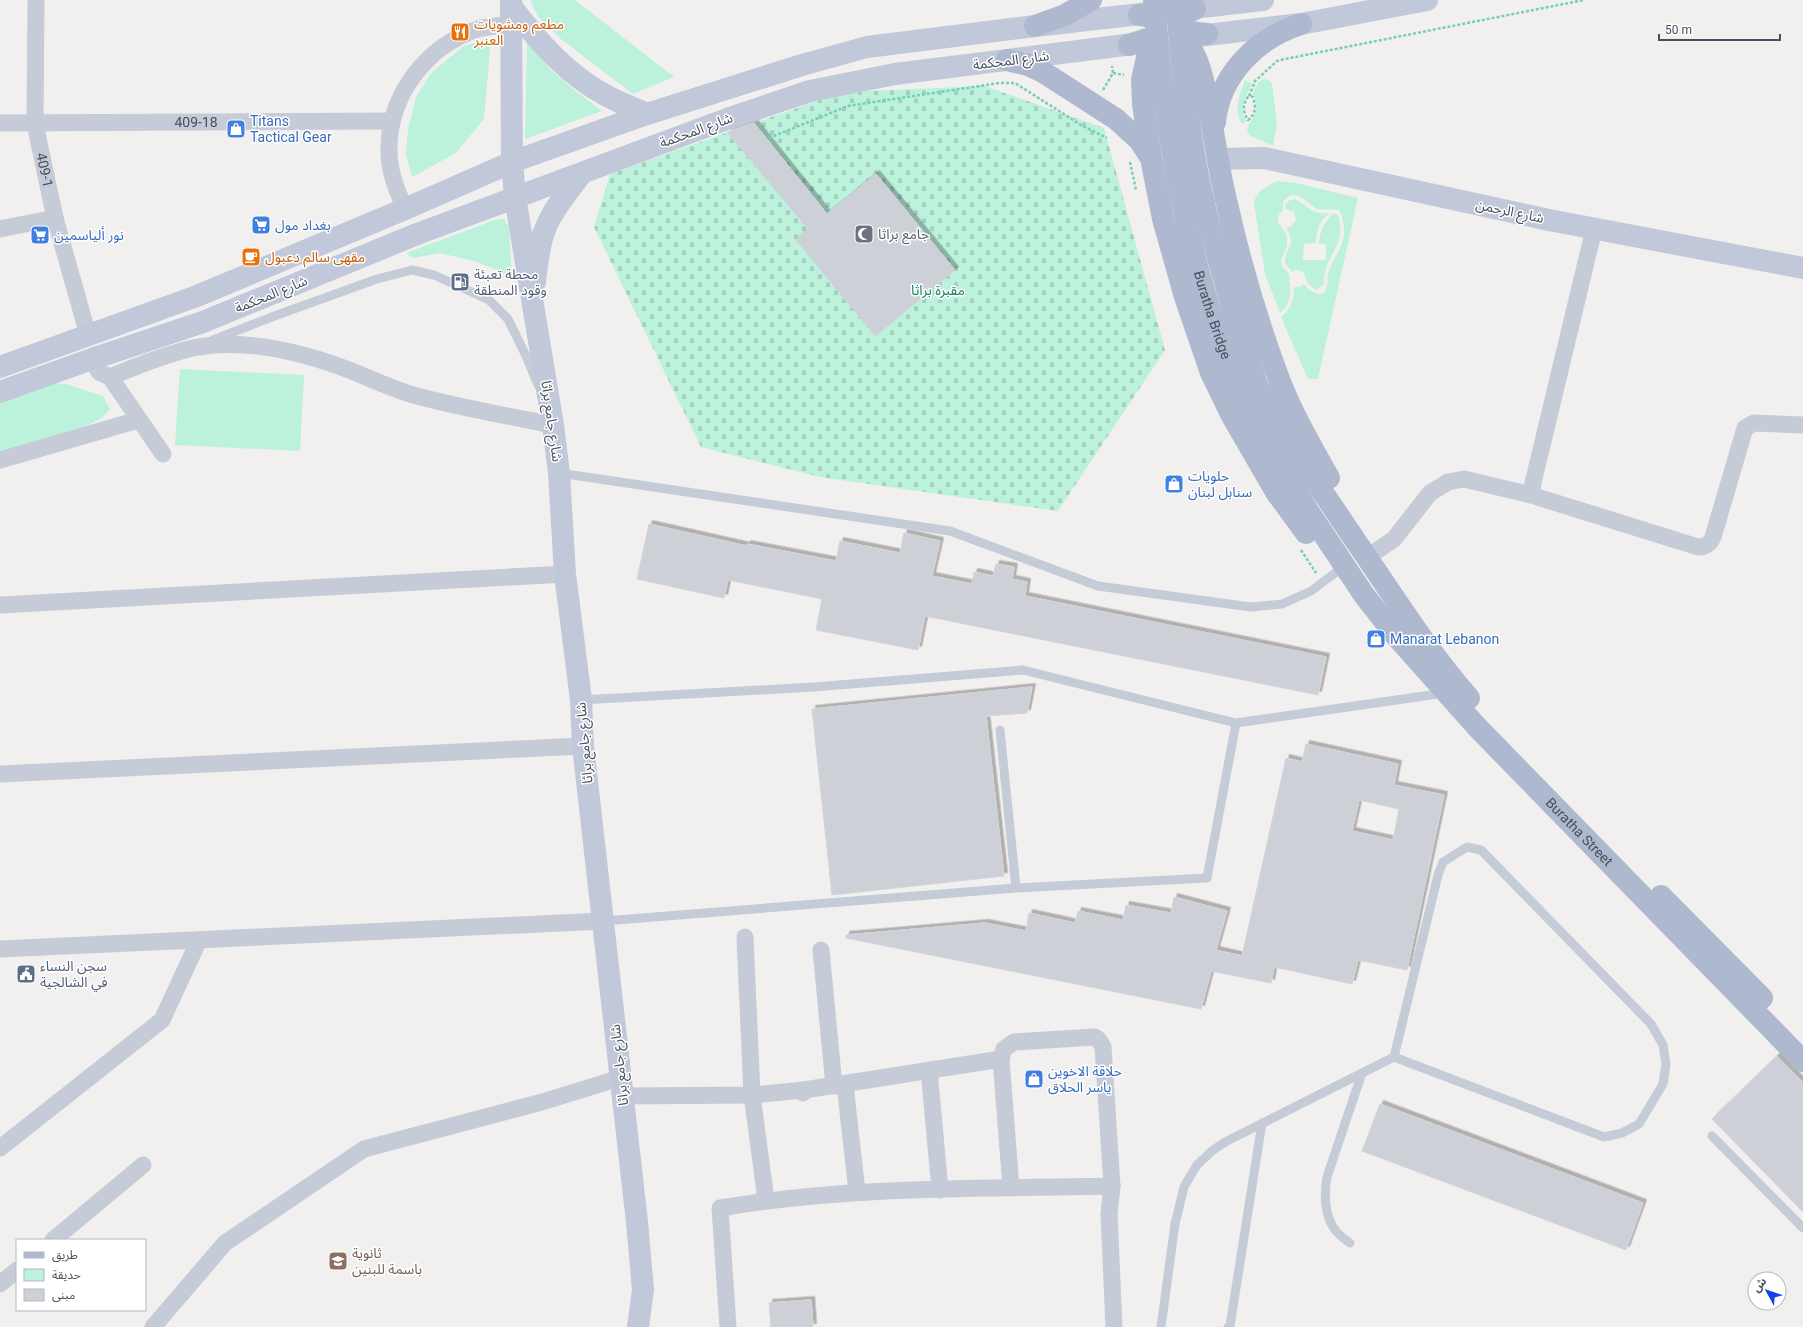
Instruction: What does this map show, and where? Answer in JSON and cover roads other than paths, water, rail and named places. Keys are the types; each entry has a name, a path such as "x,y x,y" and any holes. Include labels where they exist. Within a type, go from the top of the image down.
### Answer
{"main road":[{"path":"1035,26 1065,15 1090,0"},
{"name":"شارع المحكمة","path":"0,392 92,359 203,322 417,234 727,118 810,91 895,74 1007,60 1141,46 1189,17 1263,0"},
{"name":"شارع المحكمة","path":"0,367 197,296 405,209 512,162 647,114 787,70 867,47 1035,26 1146,10 1189,17 1301,24 1427,0"},
{"path":"511,10 538,41 570,71 607,96 647,114"},
{"name":"شارع جامع براثا","path":"511,10 512,162 515,197 560,473 565,574 581,700 583,746 604,921 621,1087 638,1222 643,1290 638,1327"},
{"name":"Buratha Bridge","path":"1146,10 1159,61 1168,129 1181,201 1198,270 1249,390 1308,511 1364,595"},
{"path":"1189,17 1239,254 1279,380 1303,430 1339,496 1375,552 1404,630"},
{"name":"Buratha Bridge","path":"1189,17 1188,114 1202,194 1249,390 1303,462 1384,583"},
{"path":"1216,147 1216,110 1221,94 1240,62 1268,39 1285,29 1301,24"},
{"path":"1141,46 1143,104 1152,163 1164,219 1183,290 1211,373 1232,416 1276,492 1329,578 1404,630"},
{"path":"1007,60 1028,65 1043,72 1116,119 1139,140 1152,163"},
{"path":"1152,163 1153,136 1155,127 1164,114 1177,108 1191,112 1202,122 1211,134 1216,147"},
{"name":"شارع الرحمن","path":"1216,147 1594,229 1803,268"},
{"path":"533,303 537,264 546,227 556,209 582,172"},
{"name":"Buratha Street","path":"1384,583 1404,630 1445,692 1483,733 1803,1062"},
{"name":"Buratha Street","path":"1364,595 1404,630 1455,682 1505,739 1699,933 1803,1041"},
{"name":"شارع جامع براثا","path":"643,1290 655,1327"}],"street":[{"name":"409-1","path":"36,0 34,124 56,218 88,335"},
{"path":"405,209 393,181 389,151 392,121 403,90 422,63 448,42 478,29 511,10"},
{"name":"409-18","path":"0,123 392,121"},
{"path":"0,229 56,218"},
{"path":"1531,495 1532,483 1594,229"},
{"path":"110,377 144,363 194,348 227,344 249,344 270,347 339,366 416,396 553,425"},
{"path":"92,359 99,372 110,377 162,454"},
{"path":"0,460 138,420"},
{"path":"1375,552 1394,539 1430,493 1448,482 1464,479 1531,495 1698,547 1704,547 1710,542 1713,536 1745,428 1754,423 1803,425"},
{"path":"0,605 565,574"},
{"path":"0,774 583,746"},
{"path":"0,949 604,921"},
{"path":"745,937 752,1095 766,1200"},
{"path":"0,1148 162,1020 200,940"},
{"path":"821,950 839,1085 857,1192"},
{"path":"1011,1188 1001,1059 1004,1049 1014,1042 1095,1037 1100,1040 1103,1047 1112,1186 1109,1214 1114,1327"},
{"path":"152,1327 225,1244 364,1149 542,1102 621,1087 752,1095 803,1091 1001,1059"},
{"path":"929,1070 940,1190"},
{"path":"54,1239 143,1165"},
{"path":"728,1327 720,1208 766,1200 857,1192 1112,1186"},
{"path":"0,1284 16,1271"}],"lane":[{"path":"194,348 291,310 377,279 412,270 434,275 489,300 508,319 527,358 553,425"},
{"path":"560,473 950,531 1098,586 1251,607 1282,604 1311,591 1329,578"},
{"path":"581,700 814,687 1023,670 1236,724 1445,692"},
{"path":"604,921 1016,888 1207,878 1236,724"},
{"path":"1000,730 1016,888"},
{"path":"1161,1327 1175,1224 1184,1188 1196,1165 1213,1150 1227,1141 1394,1057 1604,1136 1622,1133 1639,1124 1663,1084 1666,1064 1663,1045 1651,1024 1481,850 1467,847 1443,862 1438,875 1394,1057"},
{"path":"1350,1243 1336,1231 1327,1212 1325,1192 1327,1177 1362,1072"},
{"path":"1228,1327 1230,1326 1262,1123"},
{"path":"1712,1136 1803,1228"}],"place":[{"name":"مطعم ومشويات العنبر","path":"460,32"},
{"name":"Titans Tactical Gear","path":"236,129"},
{"name":"بغداد مول","path":"261,225"},
{"name":"جامع براثا","path":"864,234"},
{"name":"نور ألياسمين","path":"40,235"},
{"name":"مقهى سالم دعبول","path":"251,257"},
{"name":"محطة تعبئة وقود المنطقة","path":"460,282"},
{"name":"حلويات سنابل لبنان","path":"1174,484"},
{"name":"Manarat Lebanon","path":"1376,639"},
{"name":"سجن النساء في الشالجية","path":"26,974"},
{"name":"حلاقة الاخوين ياسر الحلاق","path":"1034,1079"},
{"name":"ثانوية باسمة للبنين","path":"338,1261"}],"park label":[{"name":"مقبرة براثا","path":"938,290"}]}
